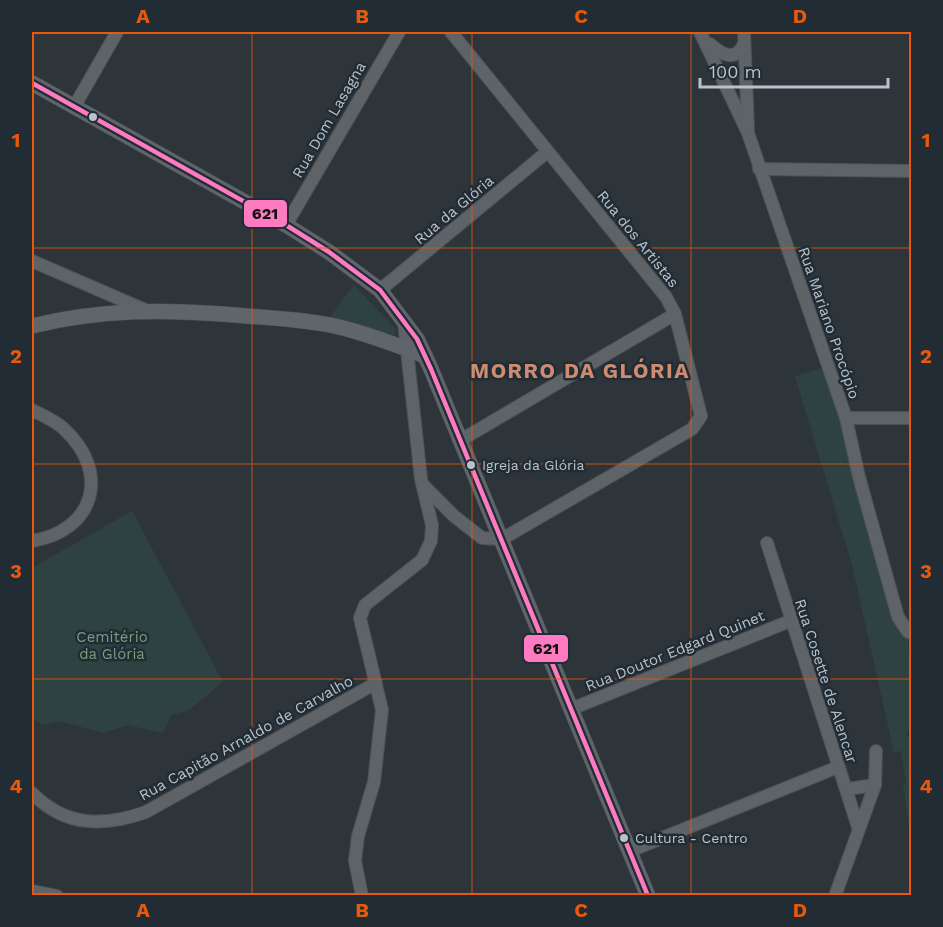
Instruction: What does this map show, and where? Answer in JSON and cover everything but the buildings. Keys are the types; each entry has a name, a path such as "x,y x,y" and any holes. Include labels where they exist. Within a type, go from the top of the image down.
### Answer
{"main road":[{"path":"32,83 286,225 330,252 380,290 404,322 425,356 648,896"},
{"path":"32,326 89,314 143,309 308,322 338,327 425,356"}],"street":[{"path":"74,107 117,32"},
{"name":"Rua Dom Lasagna","path":"286,225 399,32"},
{"name":"Rua dos Artistas","path":"451,32 547,152 654,279 675,314 701,416 698,424 692,429 502,539"},
{"path":"702,36 719,53 729,56 739,53 744,38"},
{"name":"Rua Mariano Procópio","path":"702,36 748,133 846,418 859,477 895,607 910,632"},
{"path":"744,38 748,133"},
{"name":"Rua da Glória","path":"380,290 547,152"},
{"path":"759,169 912,171"},
{"path":"32,261 143,309"},
{"path":"461,440 675,314"},
{"path":"362,896 355,861 358,836 374,782 381,740 382,710 365,648 360,618 364,605 422,560 431,541 432,525 422,484 404,322"},
{"path":"32,410 63,428 83,451 92,474 91,499 78,520 55,535 32,541"},
{"path":"846,418 912,418"},
{"path":"422,484 454,516 482,538 502,539"},
{"name":"Rua Cosette de Alencar","path":"767,543 790,621 858,827"},
{"name":"Rua Doutor Edgard Quinet","path":"571,709 790,621"},
{"name":"Rua Capitão Arnaldo de Carvalho","path":"32,793 42,803 62,814 92,822 120,822 146,812 376,683"},
{"path":"835,896 875,785 876,751"},
{"path":"630,851 838,767"},
{"path":"847,789 875,785"},
{"path":"32,891 57,896"}],"green space":[{"path":"354,285 396,329 395,335 327,321"},
{"path":"827,367 908,632 911,722 906,736 911,736 911,837 903,785 906,783 901,751 894,752 852,565 795,376"},
{"name":"Cemitério da Glória","path":"132,511 223,682 189,710 171,715 163,733 128,725 103,733 59,721 43,725 32,718 32,568"}],"transit line":[{"name":"621","path":"32,83 286,225 329,252 380,290 417,339 431,369 648,896"}],"place":[{"name":"Igreja da Glória","path":"471,465"},
{"name":"Cultura - Centro","path":"624,838"}],"district":[{"name":"MORRO DA GLÓRIA","path":"580,371"}]}
